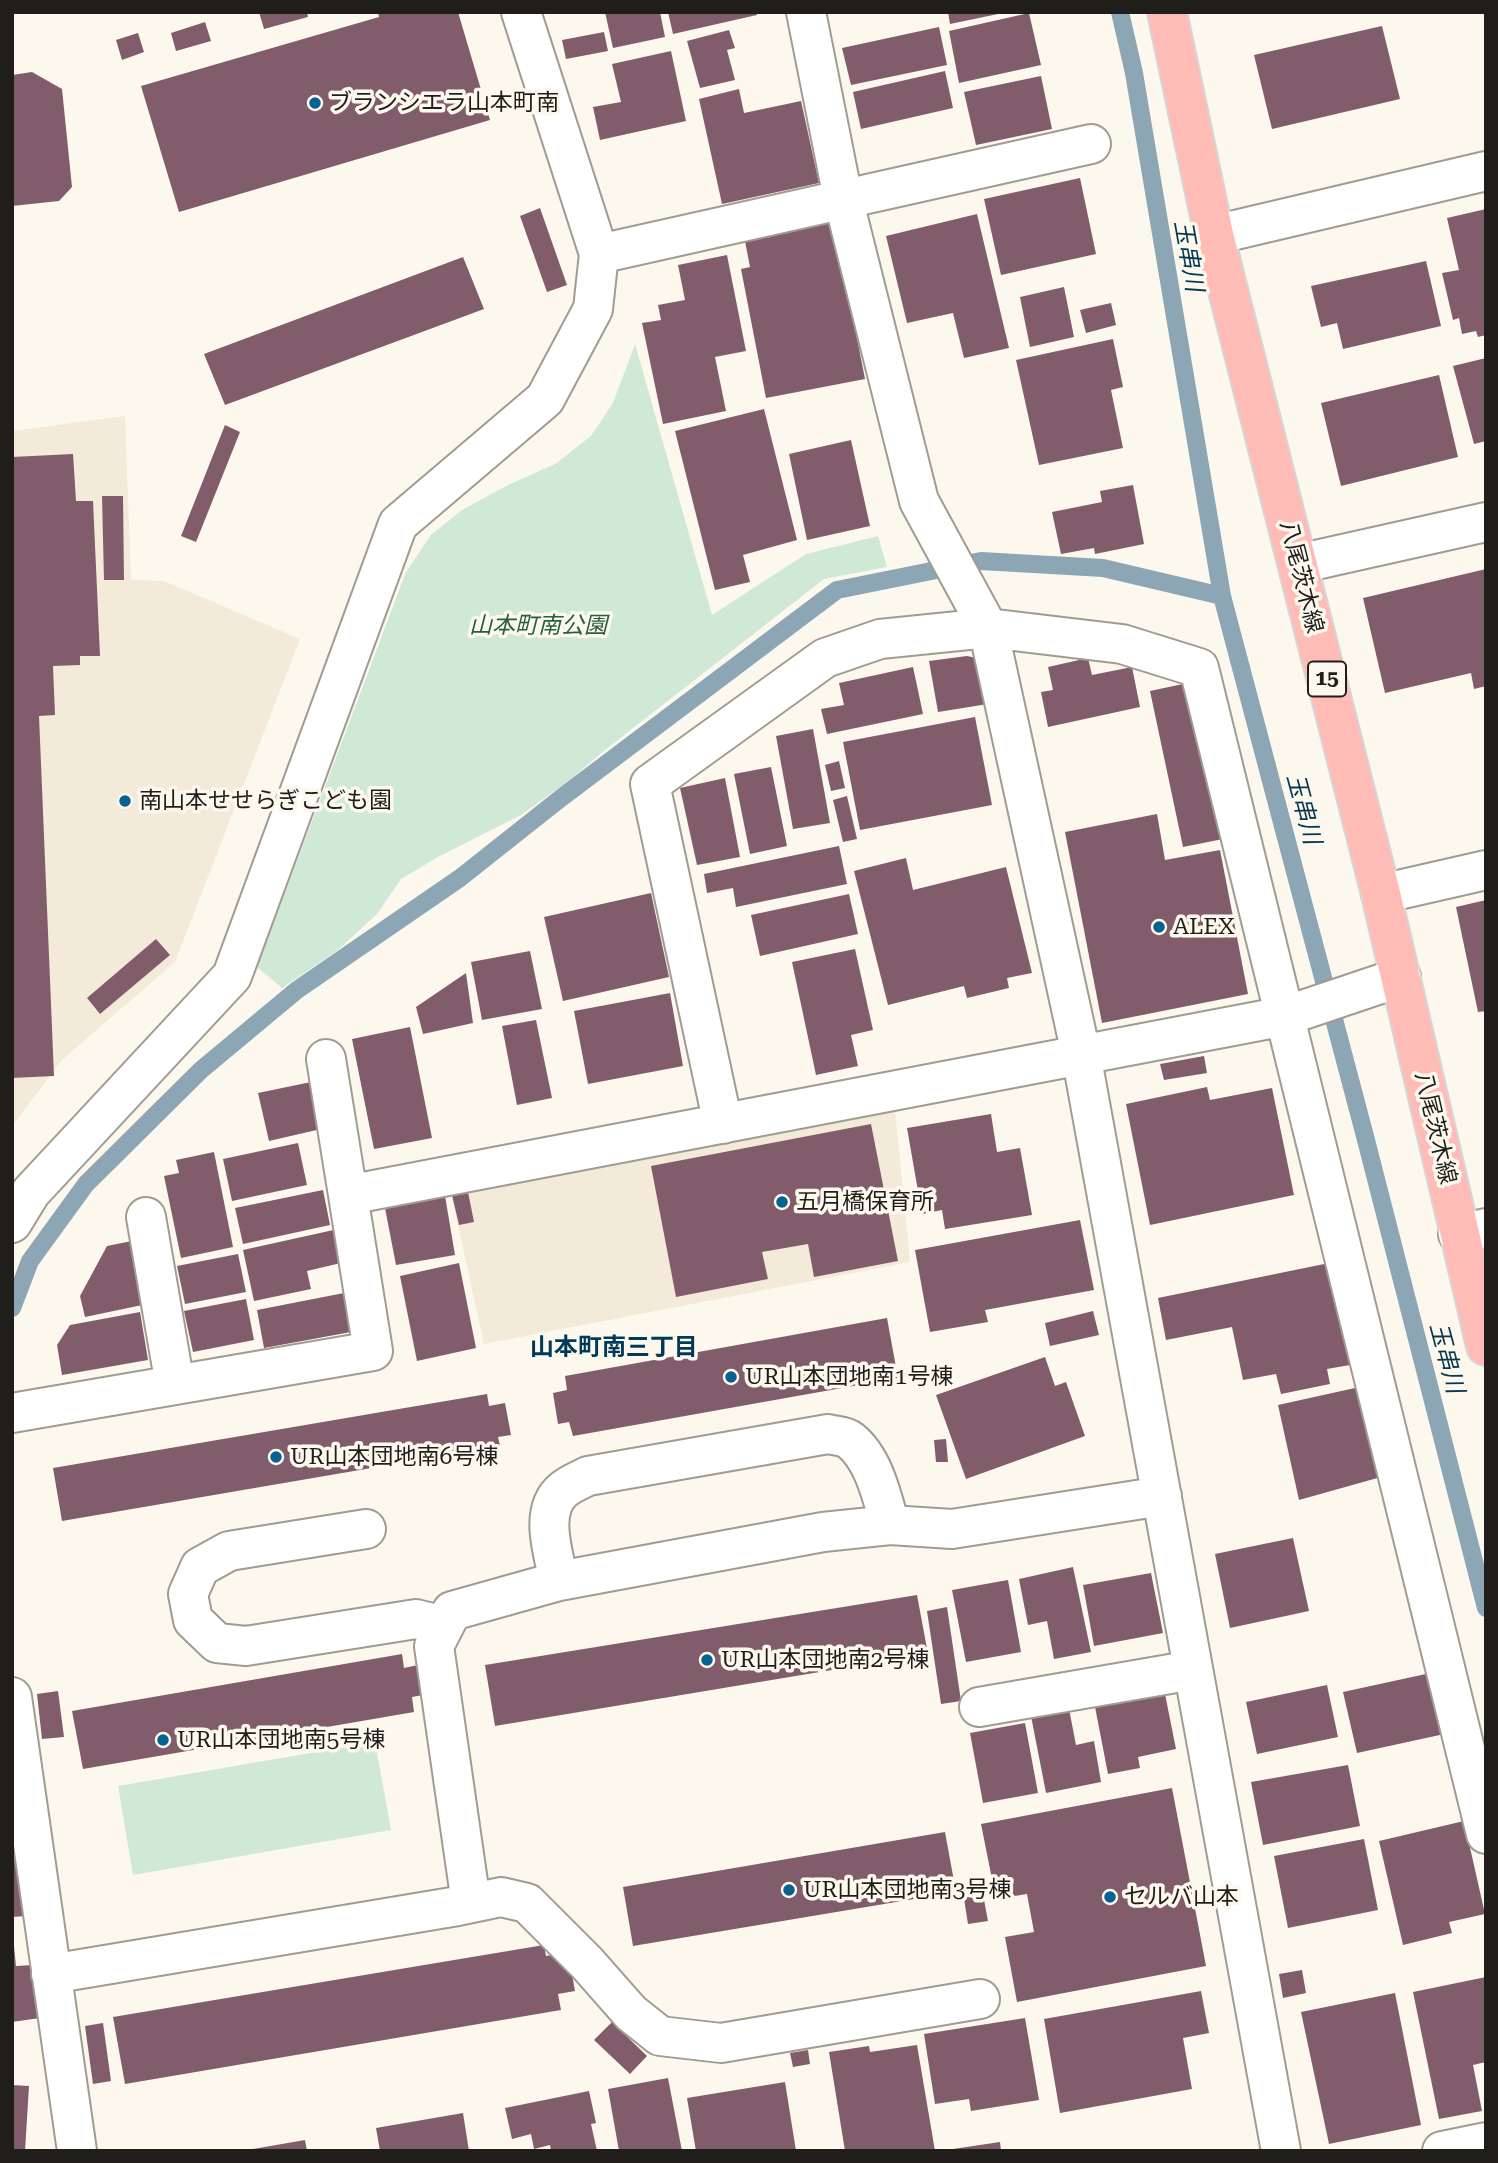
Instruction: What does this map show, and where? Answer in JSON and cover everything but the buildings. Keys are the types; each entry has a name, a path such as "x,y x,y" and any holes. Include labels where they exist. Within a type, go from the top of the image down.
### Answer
{"main road":[{"name":"八尾茨木線","path":"1167,12 1214,234 1401,977 1472,1231 1486,1346"}],"street":[{"path":"12,1223 31,1192 232,976 398,524 545,399 593,309 599,254 522,12"},
{"path":"806,12 843,198 919,501 988,628 1081,1054 1281,2151"},
{"path":"599,254 1091,144"},
{"path":"1214,234 1486,172"},
{"path":"1298,564 1486,522"},
{"path":"723,1124 650,784 825,658 880,639 988,628 1122,644 1199,668 1297,1012 1486,1834"},
{"path":"1381,894 1486,870"},
{"path":"348,1195 1297,1012 1401,977"},
{"path":"12,1413 373,1351 326,1059"},
{"path":"146,1217 175,1385"},
{"path":"559,1581 549,1530 551,1511 562,1491 579,1481 588,1476 815,1436 828,1434 849,1439 866,1460 878,1483 890,1525"},
{"path":"471,1903 434,1646 452,1611 559,1581 823,1532 890,1525 952,1530 1162,1496"},
{"path":"366,1529 229,1551 200,1567 188,1594 192,1620 217,1643 246,1646 416,1619 444,1626"},
{"path":"979,1707 1193,1670"},
{"path":"12,1697 19,1792 51,1974 77,2151"},
{"path":"51,1974 501,1897 527,1903 587,1963 631,2013 660,2036 721,2043 980,1998"},
{"path":"1443,2151 1486,2142"}],"shaded area":[{"name":"南山本せせらぎこども園","path":"125,416 131,580 164,581 300,639 175,962 62,1060 12,1126 12,431"},
{"path":"895,1110 910,1262 484,1344 450,1189"}],"green space":[{"name":"山本町南公園","path":"635,344 712,615 806,554 878,536 887,567 824,579 571,779 521,815 401,879 377,914 338,950 282,988 257,967 406,572 431,535 462,510 555,464 591,436 613,403"},
{"path":"375,1742 391,1830 133,1875 118,1786"}],"waterway":[{"name":"玉串川","path":"1120,12 1134,73 1222,596 1486,1608"},
{"path":"12,1308 30,1261 86,1184 201,1070 297,990 460,878 561,798 837,590 981,561 1103,568 1222,596"}],"place":[{"name":"ブランシエラ山本町南","path":"315,103"},
{"name":"南山本せせらぎこども園","path":"125,801"},
{"name":"ALEX","path":"1159,927"},
{"name":"五月橋保育所","path":"782,1202"},
{"name":"UR山本団地南1号棟","path":"731,1377"},
{"name":"UR山本団地南6号棟","path":"276,1457"},
{"name":"UR山本団地南2号棟","path":"707,1660"},
{"name":"UR山本団地南5号棟","path":"163,1740"},
{"name":"UR山本団地南3号棟","path":"789,1890"},
{"name":"セルバ山本","path":"1110,1897"}],"district":[{"name":"山本町南三丁目","path":"614,1348"}]}
